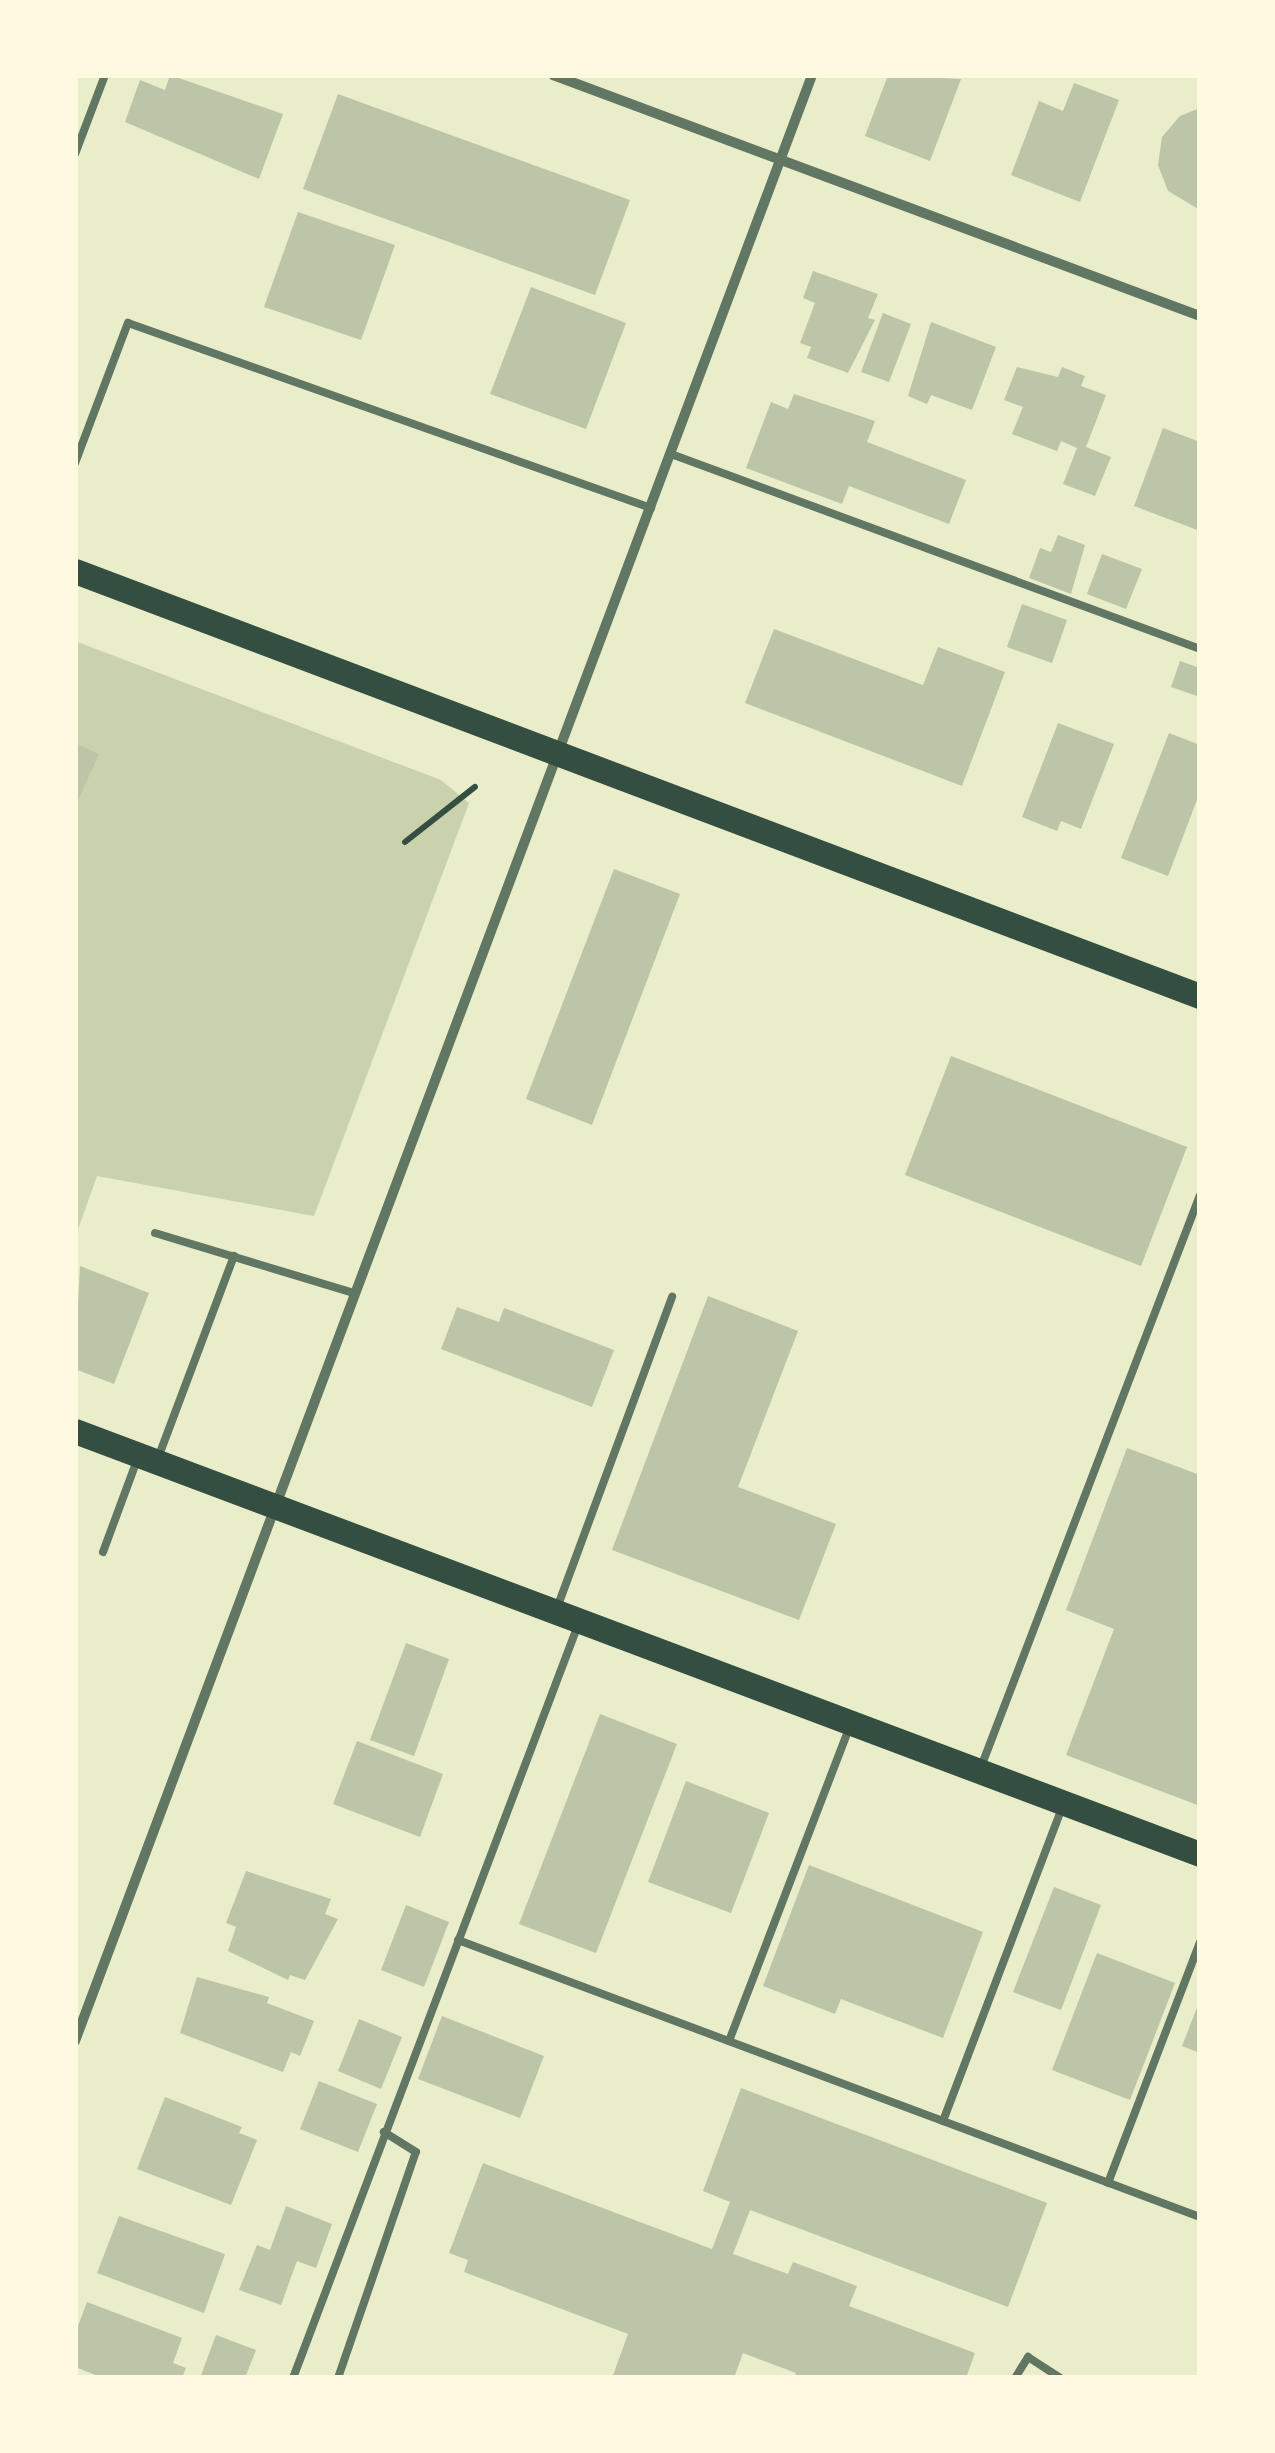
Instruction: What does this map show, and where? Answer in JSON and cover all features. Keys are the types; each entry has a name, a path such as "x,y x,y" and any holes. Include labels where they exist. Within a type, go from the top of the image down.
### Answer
{"main road":[{"path":"75,571 558,757 1200,996"},
{"path":"75,1431 1200,1854"}],"street":[{"path":"553,75 1200,316"},
{"path":"75,2042 812,75"}],"lane":[{"path":"75,154 105,75"},
{"path":"75,462 128,323 651,508"},
{"path":"671,454 1200,649"},
{"path":"979,1771 1200,1195"},
{"path":"156,1233 354,1292"},
{"path":"103,1552 148,1459 234,1256"},
{"path":"293,2378 458,1940 672,1297"},
{"path":"730,2041 851,1723"},
{"path":"943,2121 1064,1803"},
{"path":"458,1940 1200,2217"},
{"path":"1108,2183 1196,1966 1200,1942"},
{"path":"338,2378 416,2152 384,2132"},
{"path":"1015,2378 1028,2358 1060,2378"}],"path":[{"path":"405,842 475,787"}],"green space":[{"path":"75,641 441,780 469,803 314,1216 97,1176 75,1238"}],"building":[{"path":"170,75 283,114 259,179 125,122 140,80 165,90"},
{"path":"888,75 961,79 930,161 865,136"},
{"path":"1074,83 1119,100 1080,202 1011,175 1039,101 1063,111"},
{"path":"338,94 630,200 595,295 303,189"},
{"path":"1200,108 1200,210 1168,191 1158,165 1162,137 1180,116"},
{"path":"298,212 395,245 361,340 264,307"},
{"path":"813,271 878,294 868,318 875,320 848,373 807,358 811,347 800,343 815,303 803,298"},
{"path":"531,287 626,323 586,429 490,394"},
{"path":"883,313 911,324 889,382 861,372"},
{"path":"931,322 996,347 972,410 931,395 927,404 908,396"},
{"path":"1017,367 1058,377 1062,367 1085,376 1081,386 1106,395 1086,447 1111,457 1095,496 1063,484 1077,448 1061,441 1057,451 1012,434 1023,407 1004,400"},
{"path":"794,394 875,421 867,442 966,480 949,524 849,486 842,504 746,468 771,402 788,409"},
{"path":"1163,428 1200,442 1200,531 1134,506"},
{"path":"1058,535 1085,545 1071,594 1029,578 1040,548 1051,552"},
{"path":"1102,554 1142,569 1126,609 1087,594"},
{"path":"1022,604 1067,620 1052,663 1007,647"},
{"path":"774,629 923,685 938,647 1005,672 962,786 745,703"},
{"path":"1180,661 1200,668 1200,697 1171,687"},
{"path":"1058,723 1114,744 1081,829 1061,821 1057,831 1022,817"},
{"path":"1169,733 1200,745 1200,792 1168,876 1121,858"},
{"path":"75,743 99,754 75,807"},
{"path":"614,869 680,894 592,1125 526,1099"},
{"path":"951,1056 1187,1147 1141,1266 905,1175"},
{"path":"80,1266 149,1293 114,1384 75,1369"},
{"path":"708,1296 798,1331 738,1487 836,1524 799,1620 612,1550"},
{"path":"457,1307 499,1322 504,1308 614,1350 592,1407 441,1349"},
{"path":"1127,1448 1200,1475 1200,1806 1066,1755 1114,1629 1066,1610"},
{"path":"406,1643 449,1659 414,1756 370,1740"},
{"path":"600,1714 677,1744 596,1953 519,1924"},
{"path":"357,1741 443,1774 420,1837 333,1804"},
{"path":"686,1781 769,1813 731,1913 648,1882"},
{"path":"809,1865 983,1932 943,2038 841,1999 835,2014 763,1986"},
{"path":"246,1871 331,1899 325,1914 338,1919 305,1980 290,1975 288,1980 228,1951 236,1927 226,1923"},
{"path":"1054,1887 1101,1905 1061,2010 1013,1992"},
{"path":"406,1905 449,1922 424,1987 381,1970"},
{"path":"1097,1953 1175,1983 1130,2100 1052,2070"},
{"path":"197,1977 269,1997 267,2003 314,2021 300,2056 291,2052 283,2072 180,2033"},
{"path":"1200,2000 1200,2053 1182,2046"},
{"path":"442,2016 544,2056 520,2118 418,2079"},
{"path":"359,2019 402,2037 381,2089 338,2071"},
{"path":"319,2081 377,2104 358,2152 300,2129"},
{"path":"741,2088 1047,2203 1008,2307 750,2210 733,2254 788,2274 793,2262 857,2286 849,2306 975,2353 966,2378 794,2378 796,2373 743,2353 734,2378 612,2378 628,2334 464,2272 468,2260 449,2253 483,2163 712,2249 730,2202 703,2191"},
{"path":"165,2097 242,2127 239,2133 257,2140 231,2205 137,2169"},
{"path":"286,2206 332,2224 316,2268 297,2261 281,2305 239,2290 257,2245 270,2250"},
{"path":"119,2216 225,2254 204,2313 97,2273"},
{"path":"87,2302 182,2338 173,2363 186,2368 182,2378 103,2378 75,2367 75,2334"},
{"path":"216,2335 256,2350 245,2378 200,2378"}]}
